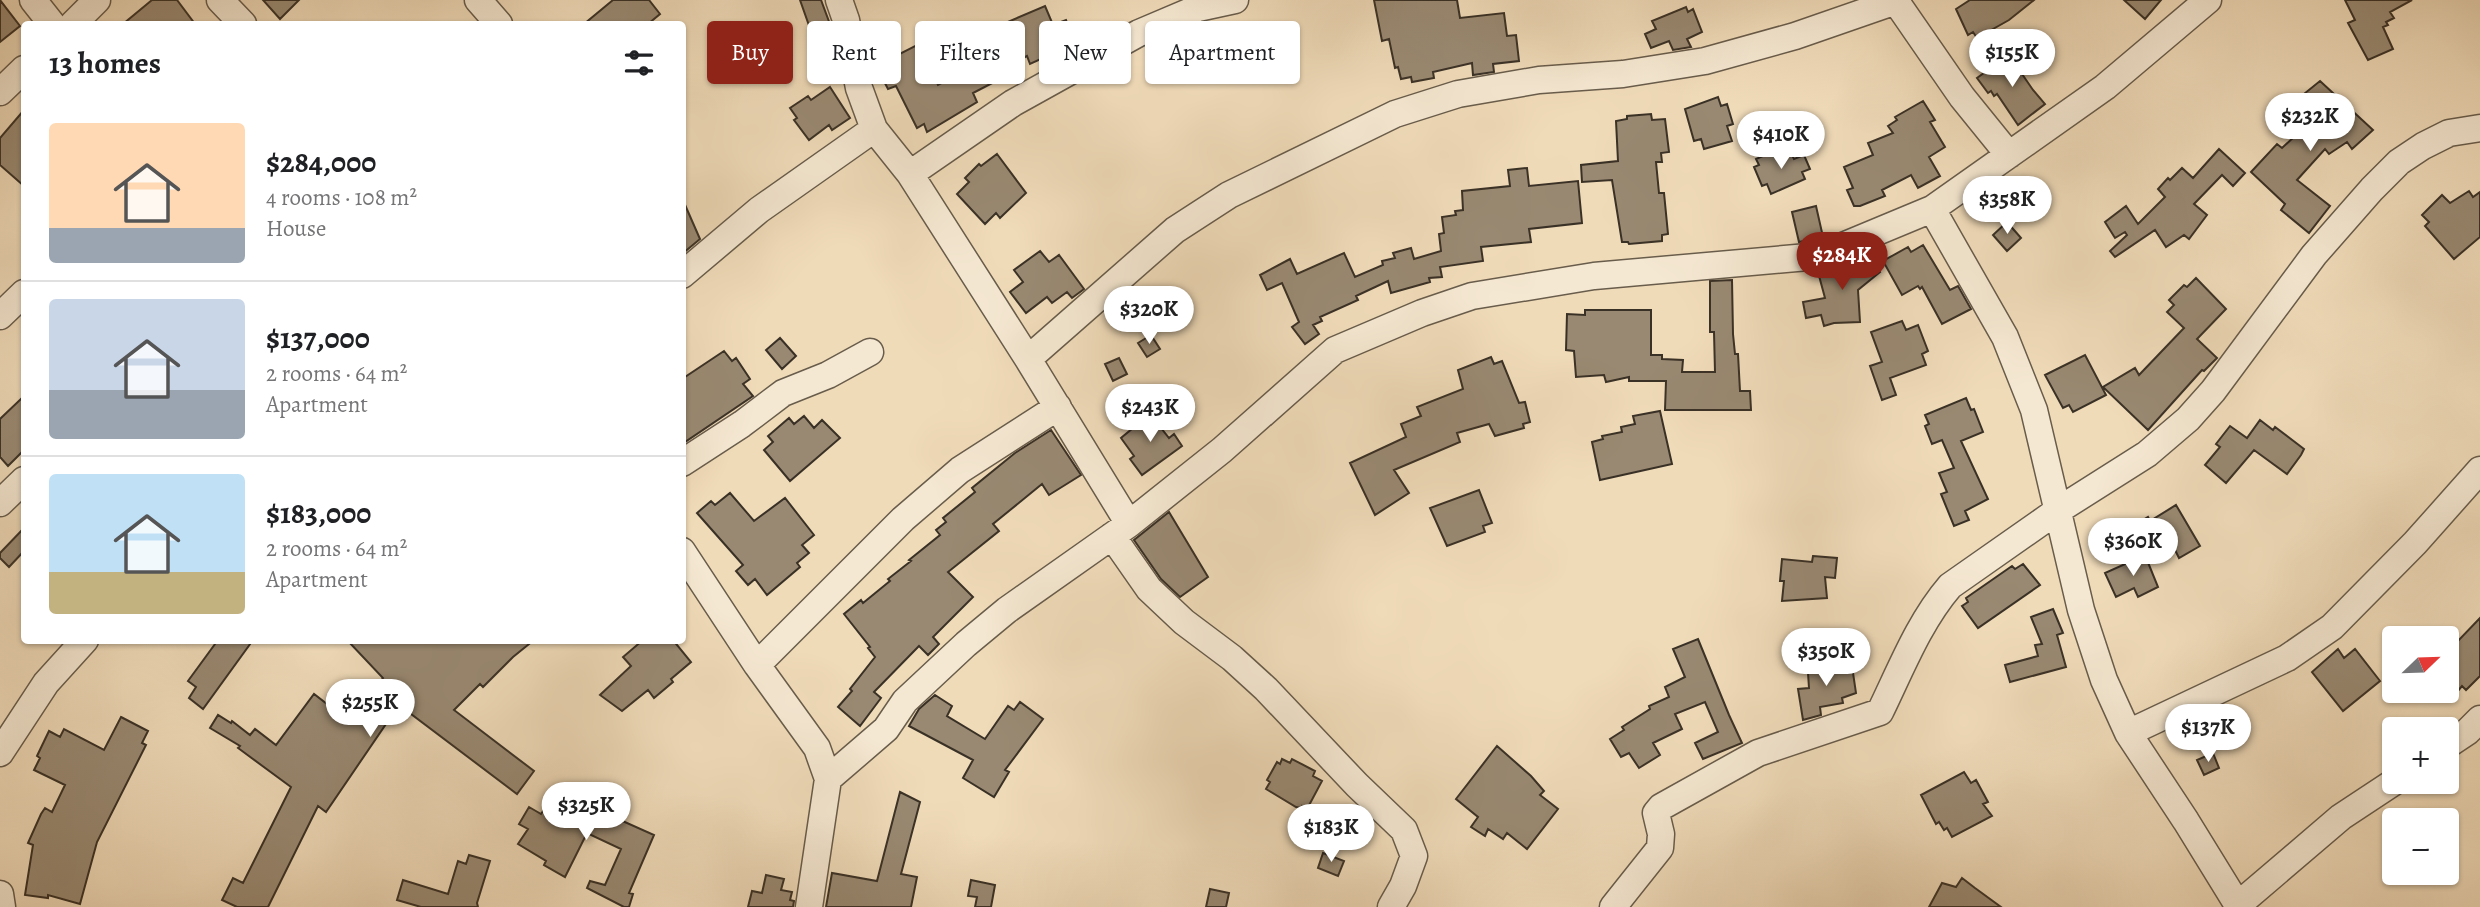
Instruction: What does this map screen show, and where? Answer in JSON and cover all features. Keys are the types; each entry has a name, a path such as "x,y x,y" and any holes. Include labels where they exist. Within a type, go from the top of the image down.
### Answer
{"street":[{"path":"33,0 50,21"},
{"path":"76,21 97,0"},
{"path":"220,0 240,21"},
{"path":"478,0 496,21"},
{"path":"839,0 846,20 859,88 873,129 909,174 1058,407 1149,589 1184,622 1232,658 1266,689 1357,785 1404,830 1413,856 1403,886 1391,907"},
{"path":"909,174 1013,103 1139,33 1198,8 1235,0"},
{"path":"828,779 886,729 905,701 966,644 1007,610 1120,530 1222,450 1335,350 1422,313 1472,296 1594,276 1819,256 1932,209 2105,87 2208,0"},
{"path":"1028,359 1175,230 1228,195 1395,114 1458,94 1525,82 1611,75 1704,61 1795,36 1896,1 1962,97 2009,155"},
{"path":"0,92 21,72"},
{"path":"1613,907 1660,848 1661,834 1656,813 1661,807 1758,753 1880,712 1911,648 1941,597 1951,586 2057,511 2147,454 2188,419 2213,391 2346,216 2399,162 2449,133 2480,128"},
{"path":"686,272 759,210 873,129"},
{"path":"1932,209 2005,337 2034,410 2057,511 2104,680 2128,733 2239,906 2340,817 2382,790"},
{"path":"0,316 21,296"},
{"path":"686,460 783,393 828,375 870,352"},
{"path":"757,665 902,519 960,470 1058,407"},
{"path":"2128,733 2287,658 2332,627 2415,543 2480,470"},
{"path":"0,503 21,483"},
{"path":"686,557 757,665 817,748 828,779 809,907"},
{"path":"0,753 46,683 81,644"},
{"path":"2459,738 2480,719"},
{"path":"0,894 2,907"}],"building":[{"path":"0,0 20,26 0,42"},
{"path":"152,0 177,0 193,21 127,21"},
{"path":"263,0 299,0 280,19"},
{"path":"613,0 649,0 660,14 652,21 588,21"},
{"path":"800,0 821,0 829,21 807,21"},
{"path":"1374,0 1457,0 1460,18 1504,13 1507,36 1516,35 1519,61 1493,64 1494,72 1473,75 1472,63 1433,72 1434,78 1412,82 1411,77 1401,79 1398,67 1395,68 1389,39 1382,41"},
{"path":"1970,0 2034,0 2009,20 1977,38 1973,32 1968,35 1956,9"},
{"path":"2124,0 2161,0 2145,19"},
{"path":"2345,0 2412,0 2390,12 2394,18 2383,27 2393,49 2368,60 2348,23 2355,20"},
{"path":"1045,6 1051,21 1039,21 1039,60 1030,64 1027,56 1025,57 1025,21 1010,21"},
{"path":"1686,7 1688,12 1693,9 1702,32 1687,39 1691,47 1673,50 1669,41 1651,48 1645,34 1656,29 1652,21"},
{"path":"915,46 915,84 990,84 973,93 977,102 927,132 924,124 917,128 896,86 888,89 885,84 901,84 901,53"},
{"path":"2009,55 2045,104 2018,125 1997,94 1994,96 1991,91 1988,93 1977,78"},
{"path":"2320,81 2373,130 2352,149 2347,142 2329,154 2325,149 2297,180 2330,206 2309,233 2281,210 2285,204 2251,172 2277,144 2282,148 2311,121 2294,102"},
{"path":"830,87 850,118 832,130 829,125 809,140 794,120 797,118 790,108 808,96 811,100"},
{"path":"1718,97 1721,106 1727,104 1733,124 1727,126 1732,141 1704,149 1701,139 1694,141 1685,109"},
{"path":"1923,101 1935,120 1930,122 1945,147 1929,157 1940,176 1918,188 1911,175 1882,190 1885,196 1854,206 1847,190 1853,188 1844,167 1873,155 1868,143 1893,133 1888,126 1897,120 1895,117"},
{"path":"21,114 21,183 0,165 0,138"},
{"path":"1651,114 1652,120 1665,119 1669,152 1661,153 1662,162 1656,162 1659,193 1664,193 1668,234 1662,235 1662,241 1629,244 1622,242 1612,180 1582,182 1581,165 1618,161 1616,121 1627,119 1627,116"},
{"path":"2219,149 2245,173 2233,186 2222,175 2194,204 2207,215 2189,239 2184,235 2166,247 2155,230 2115,257 2110,251 2127,235 2125,232 2115,238 2105,222 2126,206 2138,224 2165,197 2158,189 2168,178 2170,180 2182,168 2193,178"},
{"path":"1774,151 1777,157 1790,151 1794,159 1804,155 1810,169 1802,172 1805,179 1771,194 1767,184 1762,186 1754,167 1759,165 1756,159"},
{"path":"997,154 1026,193 1000,218 996,213 985,224 957,194 969,182 965,178 979,164 981,166"},
{"path":"1527,168 1529,186 1578,181 1582,223 1529,229 1531,242 1481,247 1483,261 1440,267 1442,277 1429,278 1430,282 1391,293 1388,281 1356,296 1358,300 1320,317 1322,321 1313,325 1319,334 1305,344 1292,327 1299,322 1282,283 1267,290 1260,275 1290,259 1297,274 1344,253 1355,277 1383,265 1382,261 1395,258 1393,253 1411,248 1414,259 1441,251 1439,234 1444,233 1442,217 1456,215 1455,211 1463,210 1462,191 1510,186 1508,170"},
{"path":"2469,191 2473,197 2480,192 2480,237 2454,259 2425,226 2429,222 2422,215 2442,195 2450,203"},
{"path":"1816,206 1823,237 1799,242 1792,212"},
{"path":"686,207 700,239 686,251"},
{"path":"2007,222 2021,238 2007,251 1993,235"},
{"path":"1923,245 1950,290 1958,286 1971,309 1942,324 1922,287 1920,289 1918,286 1902,295 1883,261 1908,247 1911,252"},
{"path":"1040,251 1049,262 1059,255 1084,289 1072,298 1067,292 1052,303 1047,297 1026,313 1010,292 1023,282 1014,270"},
{"path":"1871,256 1880,272 1858,290 1860,322 1824,326 1821,315 1806,318 1803,302 1825,298 1818,272 1850,260 1854,265"},
{"path":"2196,278 2226,309 2197,339 2217,358 2202,370 2148,430 2103,387 2135,368 2139,375 2184,328 2167,312 2174,305 2169,300 2184,285 2187,287"},
{"path":"1732,280 1733,334 1735,354 1738,354 1740,391 1750,391 1751,410 1665,410 1666,381 1629,381 1629,377 1606,382 1604,375 1576,377 1574,351 1566,350 1567,314 1585,315 1585,310 1651,310 1651,355 1662,355 1662,359 1683,360 1682,372 1715,372 1714,332 1710,332 1710,281"},
{"path":"1902,321 1906,330 1918,325 1928,351 1922,354 1926,365 1890,378 1896,395 1882,400 1870,366 1882,362 1871,332"},
{"path":"1151,335 1160,349 1147,357 1138,343"},
{"path":"780,338 796,356 782,369 766,350"},
{"path":"724,351 732,361 736,358 750,379 743,384 753,396 686,441 686,376"},
{"path":"2085,355 2106,395 2073,412 2069,405 2063,408 2045,375"},
{"path":"1491,357 1494,364 1502,361 1519,403 1525,402 1530,422 1523,424 1524,428 1495,436 1489,424 1457,433 1460,442 1394,470 1409,493 1375,515 1350,463 1406,437 1401,424 1421,416 1417,407 1463,389 1458,370"},
{"path":"1119,358 1127,374 1113,381 1105,364"},
{"path":"1966,398 1971,410 1974,409 1983,432 1961,441 1988,499 1965,511 1969,520 1954,526 1941,494 1947,492 1939,473 1954,468 1942,440 1932,444 1925,426 1929,424 1925,415"},
{"path":"21,399 21,453 8,466 0,457 0,419"},
{"path":"1660,411 1672,464 1600,480 1592,442 1603,439 1602,436 1622,432 1621,427 1635,424 1633,416"},
{"path":"1150,414 1169,438 1174,434 1182,446 1142,475 1130,459 1134,456 1121,438"},
{"path":"804,416 814,428 822,420 840,438 790,481 764,450 773,442 768,436 789,418 794,424"},
{"path":"2260,420 2273,430 2275,427 2304,449 2301,455 2287,474 2254,450 2226,483 2205,465 2220,447 2216,444 2230,426 2247,438"},
{"path":"1051,430 1081,475 1049,495 1042,484 993,524 999,531 948,572 973,597 933,637 939,644 928,655 919,646 874,692 881,698 860,726 838,707 875,657 844,614 861,600 863,603 890,581 888,579 940,535 936,530 946,522 943,518 975,492 972,488 1015,453"},
{"path":"1479,490 1492,523 1483,526 1485,532 1447,546 1430,508"},
{"path":"730,493 754,521 785,498 814,535 802,545 809,553 797,563 800,567 767,595 755,579 748,585 736,571 743,565 697,513 711,501 715,505"},
{"path":"2176,505 2200,546 2179,558 2175,550 2155,562 2133,526 2148,517 2150,521"},
{"path":"1169,512 1208,577 1180,597 1161,579 1134,540"},
{"path":"21,531 21,554 9,567 0,558 0,553"},
{"path":"2145,555 2158,587 2138,597 2134,588 2116,597 2105,573"},
{"path":"1813,556 1837,558 1835,578 1825,577 1827,598 1782,601 1782,559 1812,562"},
{"path":"2023,564 2040,585 1978,628 1962,606 1968,602 1966,598 2012,566 2015,569"},
{"path":"2053,609 2063,633 2057,635 2066,667 2010,682 2005,665 2038,656 2035,645 2042,644 2031,617"},
{"path":"2480,618 2480,676 2466,690 2462,686 2459,690 2459,640"},
{"path":"1698,639 1742,743 1703,759 1695,743 1718,732 1705,702 1675,714 1682,729 1653,743 1660,755 1639,768 1629,753 1621,757 1610,739 1624,730 1622,727 1650,709 1649,706 1669,697 1665,687 1685,677 1673,649"},
{"path":"215,644 250,644 203,709 189,698 196,687 188,681"},
{"path":"351,644 529,644 483,687 480,684 454,710 534,771 517,794 399,705 326,812 318,806 268,907 237,907 222,900 233,878 243,883 291,787 238,748 240,746 210,728 218,715 231,723 232,721 250,735 255,729 276,745 314,694 349,721 383,678"},
{"path":"638,644 676,644 691,662 654,698 648,690 622,711 600,695 631,666 623,657"},
{"path":"2338,649 2344,658 2355,649 2380,681 2343,711 2312,672"},
{"path":"1829,660 1830,667 1852,666 1856,693 1842,698 1843,703 1820,707 1821,715 1803,720 1798,689 1809,688 1808,673 1816,672 1814,662"},
{"path":"935,695 952,706 947,716 985,739 1008,706 1014,710 1020,702 1043,719 1005,770 1009,772 994,797 963,778 973,760 909,726 919,709"},
{"path":"121,717 148,731 142,743 146,745 97,842 80,904 48,895 48,898 25,895 33,845 28,843 41,814 45,808 52,812 65,785 34,770 40,758 37,756 49,731 60,737 64,729 104,750"},
{"path":"1497,746 1531,776 1544,791 1540,795 1558,809 1527,849 1507,833 1503,839 1488,829 1485,836 1471,827 1478,817 1456,799"},
{"path":"2213,753 2219,768 2204,775 2197,760"},
{"path":"1282,759 1290,763 1292,759 1315,771 1313,776 1322,781 1307,809 1296,807 1266,789 1270,782 1267,780 1277,762 1280,764"},
{"path":"1964,772 1971,783 1976,780 1988,802 1983,804 1992,816 1952,837 1947,828 1944,830 1939,822 1936,824 1921,795"},
{"path":"558,789 654,835 629,893 633,894 629,907 587,888 590,881 605,885 621,849 587,833 565,877 544,865 546,861 518,844 528,829 519,824 529,807 541,814"},
{"path":"900,792 920,802 901,874 917,877 911,907 826,907 832,873 877,881"},
{"path":"1323,853 1344,861 1338,876 1318,868"},
{"path":"469,855 490,861 478,907 421,907 397,900 403,880 448,894 458,861 466,864"},
{"path":"766,875 784,879 781,890 792,892 790,900 794,901 793,907 748,907 752,891 762,893"},
{"path":"1962,878 2001,907 1929,907 1942,883 1956,887"},
{"path":"971,880 995,885 991,907 975,907 977,897 968,896"},
{"path":"1210,889 1229,893 1226,907 1206,907"}]}
